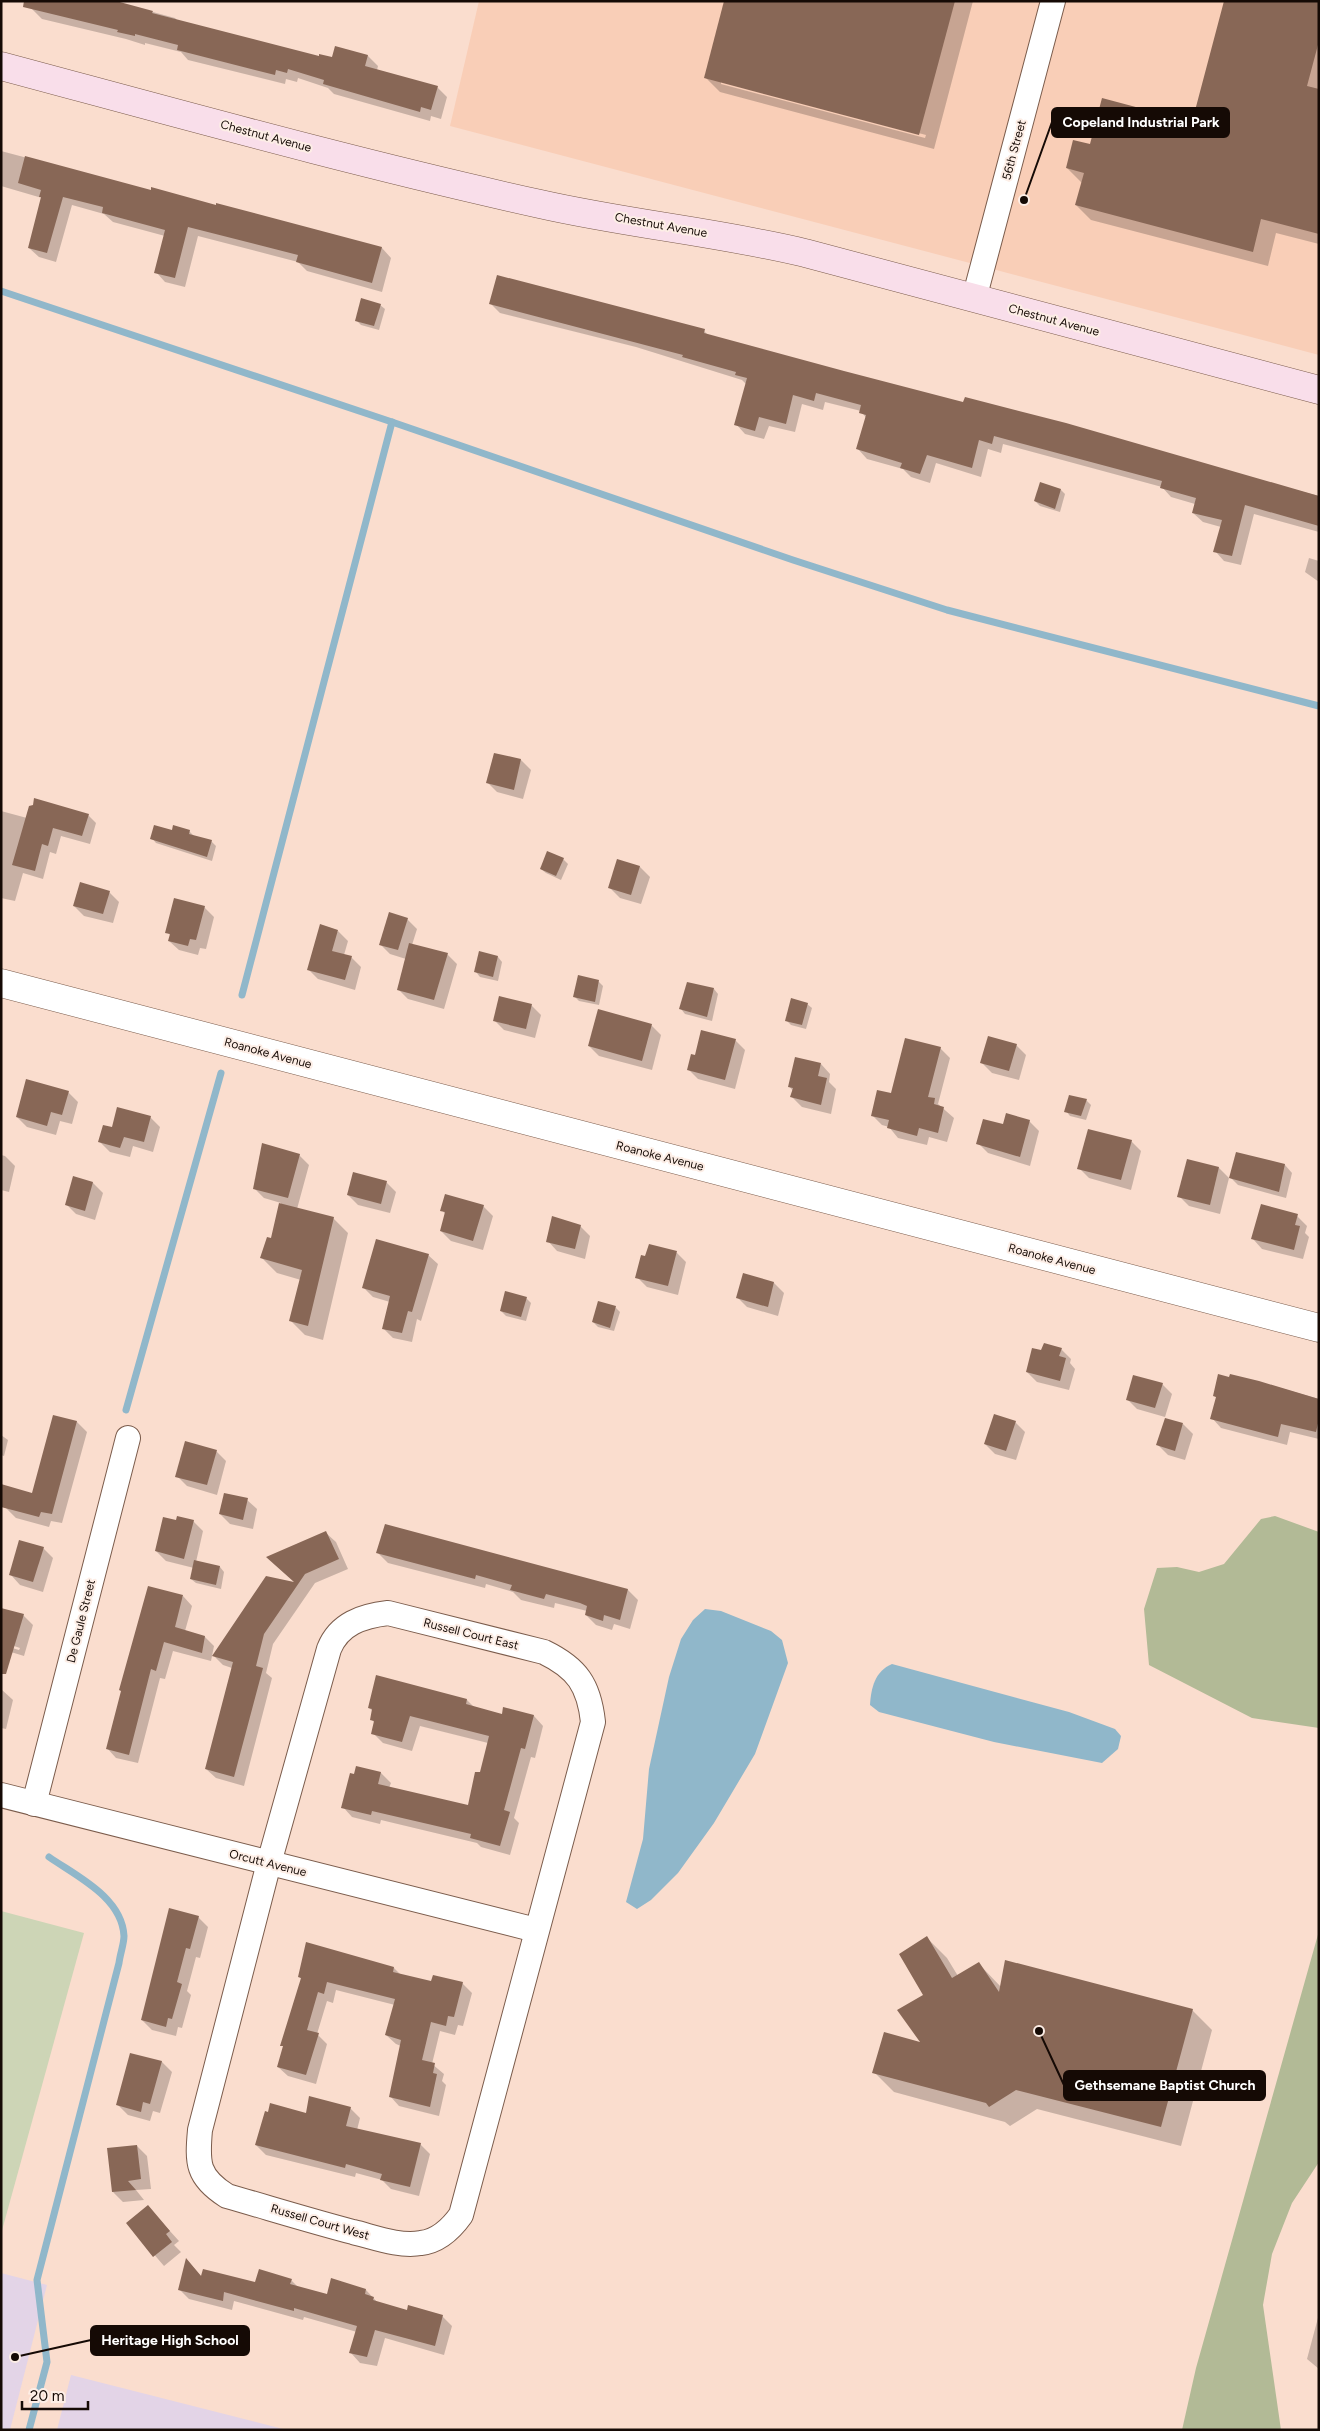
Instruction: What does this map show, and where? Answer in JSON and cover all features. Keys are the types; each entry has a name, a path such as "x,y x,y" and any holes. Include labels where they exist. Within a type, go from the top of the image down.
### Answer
{"main road":[{"name":"Chestnut Avenue","path":"1,66 426,178 543,205 759,242 1319,390"}],"street":[{"name":"56th Street","path":"974,299 1053,1"},
{"name":"Roanoke Avenue","path":"1,983 1319,1328"},
{"name":"De Gaule Street","path":"34,1804 128,1438"},
{"name":"Russell Court East","path":"269,1863 324,1664 334,1637 344,1627 359,1618 388,1613 544,1652 561,1660 576,1673 586,1689 591,1703 593,1722 536,1930"},
{"name":"Orcutt Avenue","path":"1,1795 536,1930"},
{"name":"Russell Court West","path":"269,1863 200,2130 198,2156 202,2174 214,2187 227,2196 378,2238 406,2244 422,2244 444,2233 461,2215 536,1930"}],"shaded area":[{"path":"479,1 1319,1 1319,355 450,126"},
{"path":"1,2273 47,2285 10,2430 1,2430"},
{"path":"71,2375 287,2430 57,2430"}],"green space":[{"path":"1275,1516 1319,1532 1319,1728 1252,1718 1149,1665 1144,1609 1157,1568 1177,1567 1199,1572 1224,1564 1261,1519"},
{"path":"1,1911 84,1933 1,2234"},
{"path":"1319,1931 1319,2162 1292,2203 1272,2254 1263,2305 1281,2430 1182,2430 1196,2368"}],"water":[{"path":"705,1609 721,1611 771,1631 782,1640 788,1663 755,1754 714,1823 678,1873 651,1900 637,1909 626,1902 643,1839 649,1769 669,1677 681,1639 693,1620"},
{"path":"892,1664 1069,1712 1115,1729 1121,1736 1118,1749 1102,1763 994,1742 879,1712 870,1705 871,1692 878,1676 886,1667"}],"building":[{"path":"24,1 116,1 153,11 152,13 319,56 319,54 332,57 335,46 368,55 365,66 438,86 431,110 421,107 420,112 323,84 324,80 288,69 287,73 276,70 275,75 177,50 178,45 135,34 135,36 117,32 118,30 23,7"},
{"path":"724,1 955,1 919,135 704,78"},
{"path":"1224,1 1319,1 1319,41 1307,86 1319,89 1319,234 1261,219 1253,252 1075,205 1084,173 1066,168 1073,140 1090,144 1102,98 1192,122"},
{"path":"25,156 151,190 151,187 382,247 372,283 296,262 298,255 188,227 175,278 154,273 165,230 102,213 103,207 63,197 47,253 28,248 41,197 39,197 41,190 18,183"},
{"path":"497,275 705,329 704,333 963,402 965,397 1066,423 1319,496 1319,526 1245,505 1232,556 1213,552 1222,520 1192,513 1196,498 1160,488 1162,481 994,436 992,444 979,440 972,468 927,455 920,474 900,468 902,463 856,449 866,415 859,413 861,405 816,393 814,401 793,395 786,424 759,417 755,431 734,425 747,378 735,375 736,372 682,357 683,355 489,304"},
{"path":"361,298 381,304 374,326 355,321"},
{"path":"1040,482 1061,489 1055,509 1034,501"},
{"path":"494,753 521,759 514,790 486,783"},
{"path":"34,798 89,814 82,836 53,828 48,846 42,844 35,871 12,865 29,806 33,805"},
{"path":"154,825 172,830 173,825 190,830 189,834 212,840 207,857 150,839"},
{"path":"547,851 564,858 556,876 540,869"},
{"path":"617,859 640,866 631,895 608,888"},
{"path":"80,882 110,891 103,914 73,906"},
{"path":"174,898 205,906 196,940 190,939 188,946 168,941 170,934 165,933"},
{"path":"389,912 408,918 398,950 379,945"},
{"path":"320,924 338,930 332,951 352,956 345,980 307,970"},
{"path":"409,943 448,953 434,1000 397,990"},
{"path":"479,951 498,956 493,977 474,972"},
{"path":"578,975 599,980 595,1002 573,997"},
{"path":"687,982 714,988 707,1017 679,1009"},
{"path":"499,996 532,1004 526,1029 493,1021"},
{"path":"791,998 808,1003 802,1025 785,1021"},
{"path":"598,1009 652,1024 642,1061 588,1046"},
{"path":"701,1030 736,1039 725,1080 687,1070 691,1054 695,1055"},
{"path":"988,1036 1017,1044 1009,1071 980,1063"},
{"path":"905,1038 941,1047 928,1097 935,1098 934,1104 944,1107 938,1133 919,1128 917,1136 887,1128 889,1120 871,1116 877,1090 891,1093"},
{"path":"795,1057 821,1063 818,1076 827,1078 821,1105 790,1097 793,1088 788,1087"},
{"path":"26,1079 69,1091 62,1115 51,1112 47,1126 16,1117"},
{"path":"1069,1095 1087,1099 1081,1116 1064,1112"},
{"path":"117,1107 151,1116 144,1142 124,1137 120,1148 98,1142 103,1125 112,1127"},
{"path":"1006,1113 1030,1120 1020,1157 976,1144 983,1119 1003,1124"},
{"path":"1088,1129 1132,1140 1121,1180 1077,1169"},
{"path":"262,1143 300,1154 288,1198 253,1189"},
{"path":"1236,1152 1285,1164 1279,1192 1229,1178"},
{"path":"1187,1159 1219,1167 1210,1205 1177,1197"},
{"path":"353,1172 387,1181 381,1204 347,1195"},
{"path":"73,1176 93,1182 85,1211 65,1205"},
{"path":"445,1194 484,1205 473,1241 440,1231 445,1212 440,1211"},
{"path":"279,1203 334,1217 308,1326 289,1321 302,1270 260,1258 267,1237 271,1238"},
{"path":"1261,1204 1298,1214 1295,1225 1300,1226 1294,1250 1251,1239"},
{"path":"552,1216 581,1225 575,1249 546,1242"},
{"path":"376,1239 429,1254 412,1312 408,1311 402,1333 382,1329 390,1296 362,1288"},
{"path":"649,1244 677,1251 668,1286 635,1278 641,1255 645,1256"},
{"path":"743,1273 774,1282 768,1307 736,1298"},
{"path":"505,1291 527,1297 521,1317 500,1311"},
{"path":"598,1301 616,1306 610,1328 592,1322"},
{"path":"1044,1343 1062,1348 1059,1356 1066,1358 1060,1381 1026,1372 1032,1348 1041,1350"},
{"path":"1218,1374 1229,1377 1230,1374 1259,1381 1319,1399 1319,1419 1316,1432 1281,1424 1278,1437 1210,1419 1216,1397 1213,1396"},
{"path":"1133,1375 1163,1383 1155,1408 1126,1400"},
{"path":"994,1414 1016,1421 1006,1451 984,1444"},
{"path":"53,1415 77,1421 52,1514 41,1512 39,1517 1,1507 1,1484 32,1493"},
{"path":"1165,1418 1183,1423 1175,1451 1156,1445"},
{"path":"185,1441 217,1450 207,1485 175,1477"},
{"path":"224,1493 248,1498 243,1520 219,1514"},
{"path":"177,1516 194,1520 184,1559 155,1551 163,1517 176,1520"},
{"path":"385,1524 628,1589 620,1620 604,1615 603,1621 585,1615 587,1606 580,1603 546,1594 544,1599 510,1590 512,1585 476,1575 475,1579 376,1553"},
{"path":"326,1531 339,1559 305,1574 264,1634 256,1666 263,1668 234,1777 205,1769 233,1662 212,1656 266,1576 294,1582 266,1557"},
{"path":"19,1540 44,1547 33,1582 9,1575"},
{"path":"194,1560 220,1566 216,1585 190,1579"},
{"path":"148,1586 183,1595 175,1627 205,1636 202,1653 164,1642 156,1671 151,1669 129,1755 106,1749 121,1691 119,1690"},
{"path":"1,1608 24,1614 6,1674 1,1674"},
{"path":"376,1675 467,1699 466,1704 502,1714 503,1707 534,1715 525,1749 521,1748 504,1810 510,1812 500,1846 470,1838 471,1834 372,1811 371,1815 341,1808 350,1773 354,1774 356,1766 381,1772 378,1784 468,1805 475,1772 480,1772 489,1736 410,1716 402,1742 371,1734 374,1721 370,1720 372,1709 368,1708"},
{"path":"169,1908 199,1916 190,1949 186,1948 177,1982 182,1984 172,2019 168,2018 166,2027 141,2020"},
{"path":"927,1936 952,1978 979,1962 999,1992 1005,1960 1193,2009 1161,2127 1016,2090 989,2107 986,2103 872,2073 884,2032 920,2042 897,2010 923,1995 899,1954"},
{"path":"306,1942 394,1967 393,1972 431,1981 433,1975 463,1982 454,2017 448,2016 446,2026 431,2022 422,2060 435,2063 433,2073 437,2074 430,2107 389,2097 401,2040 385,2035 395,1999 327,1982 324,1994 318,1992 307,2030 319,2033 306,2075 277,2067 283,2046 280,2046 301,1978 298,1977"},
{"path":"130,2053 162,2061 150,2104 143,2102 141,2112 116,2105"},
{"path":"309,2096 351,2107 346,2126 421,2143 410,2187 380,2180 382,2174 346,2164 345,2168 255,2145 265,2111 268,2112 270,2103 306,2113"},
{"path":"137,2145 141,2179 128,2181 136,2190 112,2192 107,2148"},
{"path":"148,2205 170,2231 166,2234 172,2242 153,2257 126,2223"},
{"path":"186,2258 201,2276 203,2269 255,2282 259,2269 292,2279 290,2284 327,2294 331,2278 366,2289 365,2294 374,2297 373,2300 407,2310 408,2305 443,2315 435,2346 375,2330 367,2357 349,2353 357,2326 294,2308 294,2311 224,2292 223,2301 178,2290"}],"waterway":[{"path":"1,291 392,422 793,560 947,610 1319,706"},
{"path":"242,995 392,422"},
{"path":"126,1410 221,1073"},
{"path":"29,2430 47,2362 37,2280 119,1963 124,1936 121,1922 107,1899 84,1880 49,1857"}],"place":[{"name":"Copeland Industrial Park","path":"1024,200"},
{"name":"Gethsemane Baptist Church","path":"1039,2031"},
{"name":"Heritage High School","path":"15,2357"}]}
